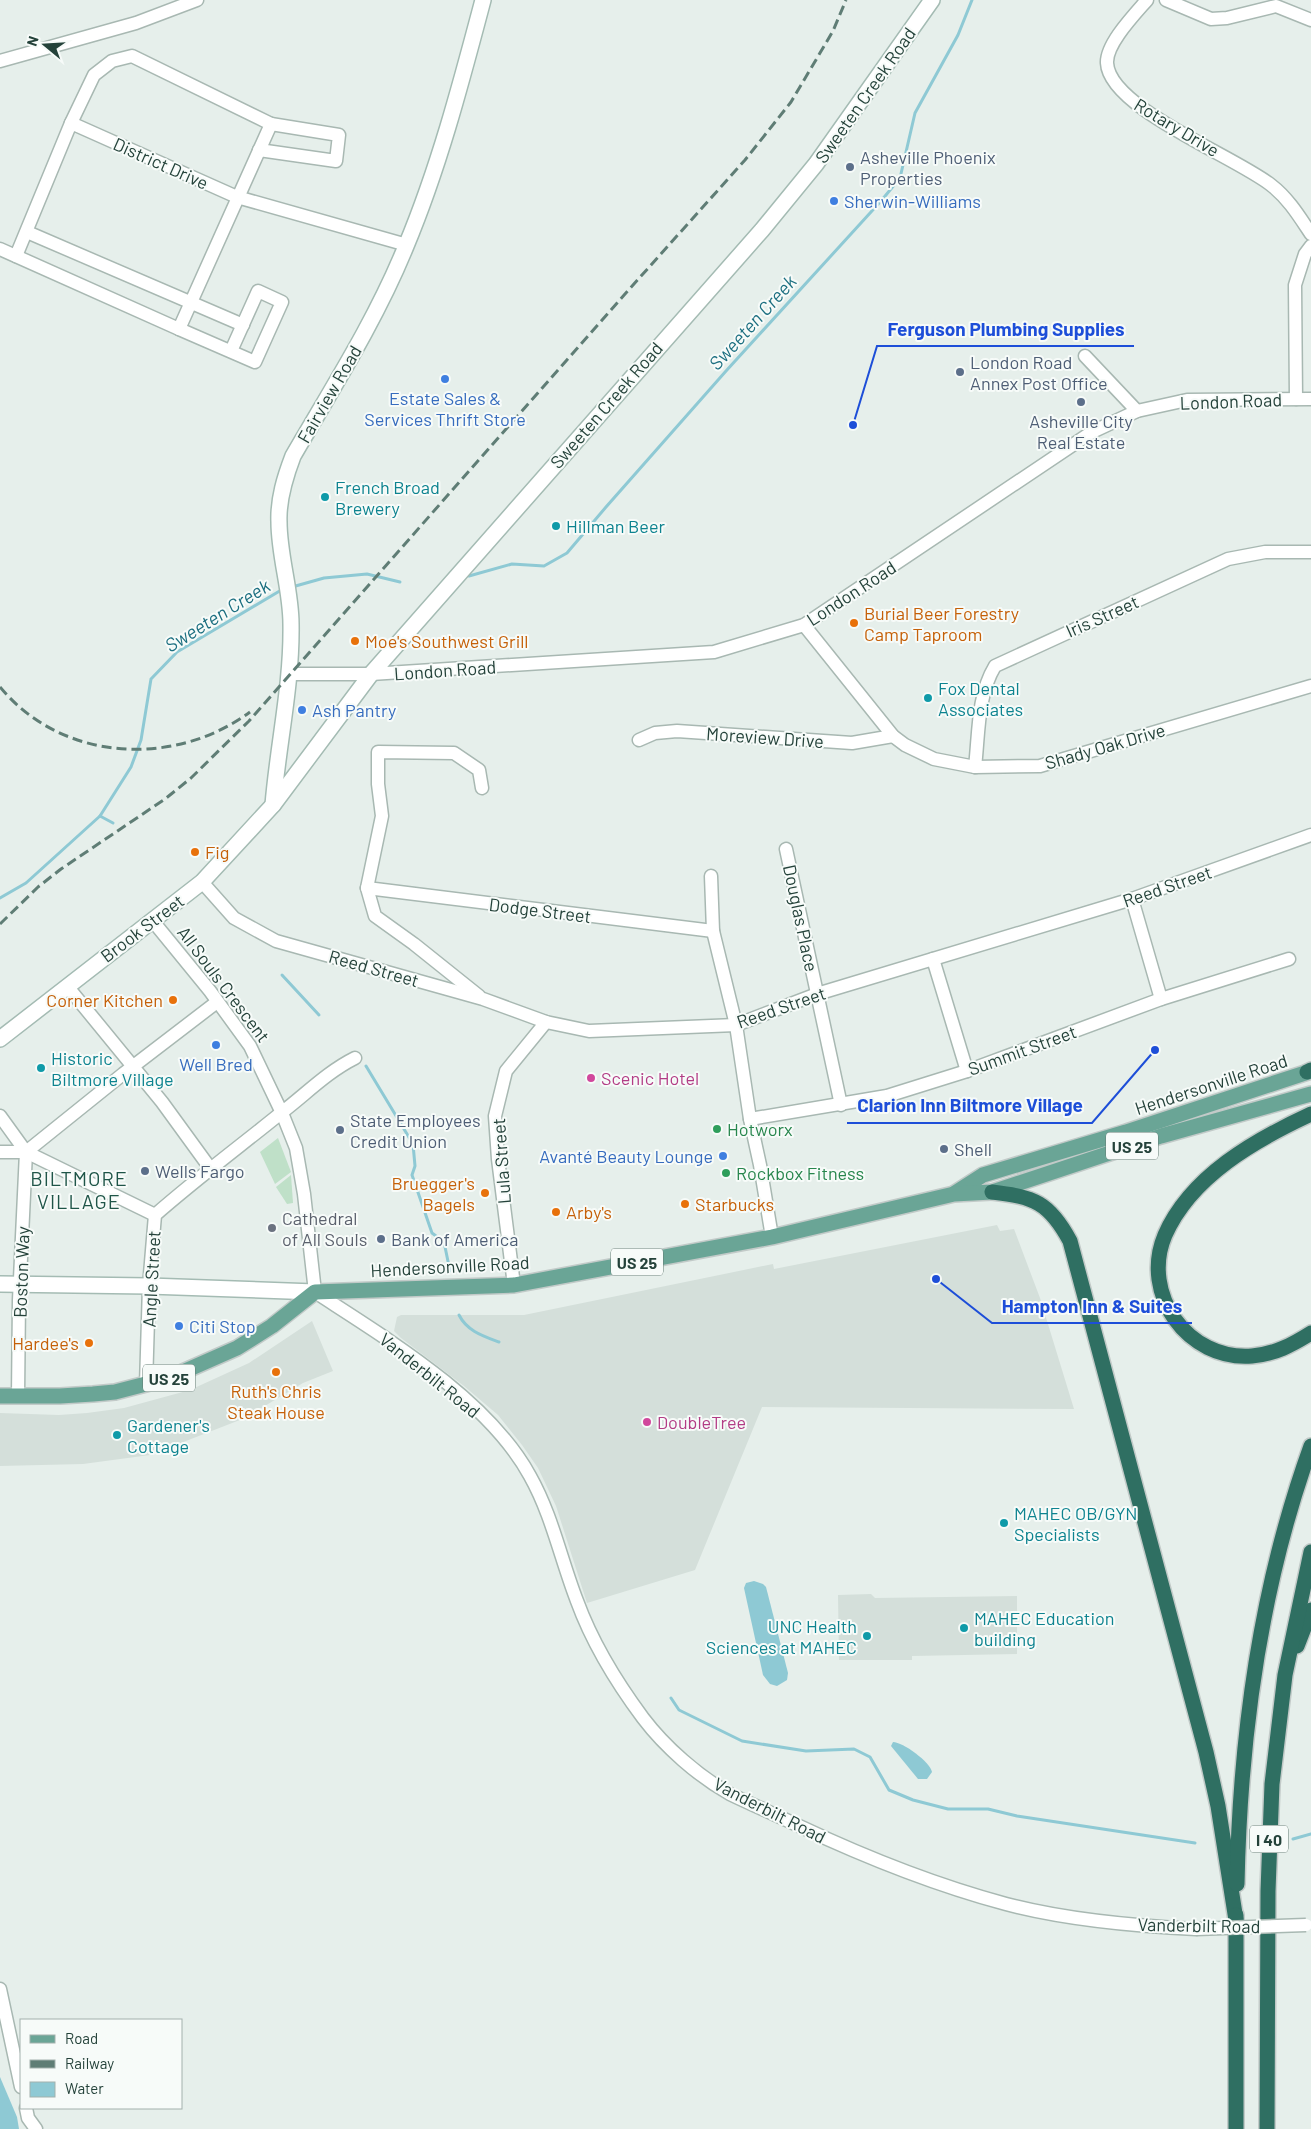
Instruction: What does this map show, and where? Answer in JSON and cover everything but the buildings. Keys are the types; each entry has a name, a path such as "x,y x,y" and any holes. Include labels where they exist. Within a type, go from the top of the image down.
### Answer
{"highway":[{"path":"1311,1114 1276,1130 1238,1154 1209,1176 1176,1215 1165,1235 1159,1255 1158,1275 1161,1294 1171,1316 1183,1331 1197,1342 1213,1350 1250,1356 1277,1352 1311,1333"},
{"path":"992,1192 1025,1196 1040,1204 1062,1225 1070,1241 1206,1752 1218,1806 1236,1920"},
{"name":"I 40","path":"1236,2129 1236,1920 1241,1778 1255,1669 1277,1559 1311,1446"},
{"name":"I 40","path":"1267,2129 1269,1838 1276,1740 1285,1675 1311,1552"},
{"path":"1285,1675 1311,1610"}],"main road":[{"name":"Fairview Road","path":"273,805 290,674 291,622 278,522 281,496 293,456 380,303 406,245 435,167 483,0"},
{"name":"Sweeten Creek Road","path":"273,805 371,674 762,230 816,164 932,0"},
{"name":"Brook Street","path":"0,1039 202,882 273,805"},
{"name":"Hendersonville Road","path":"954,1194 983,1175 1126,1132 1310,1071"},
{"name":"Hendersonville Road","path":"0,1284 148,1286 315,1292 514,1285 772,1237 954,1194 992,1192 1161,1136 1311,1094"},
{"name":"US 25","path":"0,1396 93,1394 146,1385 192,1370 237,1348 272,1326 315,1292"}],"street":[{"path":"0,61 136,23 196,0"},
{"name":"Rotary Drive","path":"1146,0 1110,48 1107,63 1111,79 1124,94 1146,112 1242,165 1270,184 1287,199 1311,234"},
{"path":"1166,0 1212,19 1227,18 1276,6 1311,20"},
{"path":"16,256 71,124 94,75 112,61 132,56 271,124 340,135 336,161 259,150"},
{"name":"District Drive","path":"71,124 237,197 406,245"},
{"path":"179,329 271,124"},
{"path":"27,232 242,325"},
{"path":"1296,399 1295,285 1305,254 1311,246"},
{"path":"0,249 255,362 282,302 258,291 231,351"},
{"path":"1086,356 1137,411"},
{"name":"London Road","path":"290,674 371,674 714,652 804,625 1086,436 1137,411 1187,400 1311,398"},
{"name":"Iris Street","path":"975,767 983,693 988,677 995,666 1228,559 1265,552 1311,552"},
{"name":"Shady Oak Drive","path":"804,625 893,736 905,745 934,759 975,767 1040,766 1311,686"},
{"name":"Moreview Drive","path":"639,740 655,734 677,731 852,743 893,736"},
{"path":"482,788 479,770 454,753 378,752 378,784 382,816 367,888 374,916 414,944 483,999"},
{"name":"Reed Street","path":"202,882 234,918 276,941 483,999 546,1022 589,1031 736,1025 817,994 1132,899 1311,835"},
{"name":"Douglas Place","path":"786,849 841,1105"},
{"path":"711,876 714,931 736,1025 750,1119 772,1237"},
{"name":"Dodge Street","path":"367,888 714,931"},
{"path":"1132,899 1161,999"},
{"name":"All Souls Crescent","path":"152,920 250,1046 282,1113 296,1148 304,1194 315,1292"},
{"path":"933,958 967,1070"},
{"name":"Summit Street","path":"750,1119 887,1096 967,1070 1161,999 1289,959"},
{"path":"67,986 162,1102 210,1168"},
{"path":"26,1152 133,1066 217,1002"},
{"name":"Lula Street","path":"514,1285 495,1116 506,1070 546,1022"},
{"name":"Angle Street","path":"146,1385 148,1286 155,1215 210,1168 282,1113 337,1067 355,1058"},
{"path":"0,1116 26,1152"},
{"path":"0,1152 26,1152 155,1215"},
{"name":"Boston Way","path":"18,1396 20,1284 26,1152"},
{"name":"Vanderbilt Road","path":"315,1292 409,1354 462,1397 503,1439 530,1476 547,1513 580,1608 614,1674 635,1706 659,1737 699,1772 728,1792 834,1843 915,1874 1008,1904 1064,1915 1153,1927 1196,1929 1309,1925"},
{"path":"0,1989 20,2082"},
{"path":"26,2109 28,2118 36,2129"}],"shaded area":[{"path":"997,1225 1000,1231 1014,1229 1040,1298 1074,1409 762,1407 695,1570 587,1603 556,1506 538,1468 522,1445 498,1415 394,1331 397,1317 401,1315 524,1315 773,1264 774,1269"},
{"path":"312,1321 333,1371 303,1383 245,1418 150,1455 83,1464 0,1466 0,1413 59,1415 87,1413 124,1408 190,1390 249,1363"},
{"path":"871,1594 875,1598 1017,1596 1017,1654 912,1656 912,1660 839,1660 838,1595"}],"green space":[{"path":"278,1138 291,1172 275,1184 260,1152"},
{"path":"291,1175 293,1203 287,1204 276,1187"}],"water":[{"path":"754,1581 766,1587 788,1673 787,1680 777,1686 770,1684 763,1675 744,1588 746,1583"},
{"path":"893,1742 903,1745 926,1763 932,1772 927,1779 918,1779 891,1746"},
{"path":"0,2077 17,2117 19,2129 0,2129"}],"waterway":[{"name":"Sweeten Creek","path":"469,576 512,564 544,566 567,553 726,371 881,201 900,178 915,113 958,35 972,0"},
{"name":"Sweeten Creek","path":"292,587 324,578 367,574 400,582"},
{"name":"Sweeten Creek","path":"0,898 26,883 100,816 131,767 141,740 151,679 177,652 283,589"},
{"path":"100,816 113,823"},
{"path":"282,975 319,1015"},
{"path":"366,1066 413,1144 415,1166 412,1175 432,1233 444,1242 450,1271"},
{"path":"459,1315 462,1321 471,1329 499,1342"},
{"path":"671,1698 679,1710 742,1741 806,1751 854,1749 870,1757 889,1790 913,1800 948,1809 988,1809 1017,1816 1195,1843"},
{"path":"1293,1839 1311,1834"}],"railway":[{"path":"0,924 38,887 61,869 165,799 191,778 249,721 745,160 791,102 833,31 846,0"},
{"path":"0,687 25,712 55,730 86,743 120,749 154,748 188,742 220,730 250,712"}],"place":[{"name":"Asheville Phoenix Properties","path":"850,167"},
{"name":"Sherwin-Williams","path":"834,201"},
{"name":"London Road Annex Post Office","path":"960,372"},
{"name":"Estate Sales & Services Thrift Store","path":"445,379"},
{"name":"Asheville City Real Estate","path":"1081,402"},
{"name":"Ferguson Plumbing Supplies","path":"853,425"},
{"name":"French Broad Brewery","path":"325,497"},
{"name":"Hillman Beer","path":"556,526"},
{"name":"Burial Beer Forestry Camp Taproom","path":"854,623"},
{"name":"Moe's Southwest Grill","path":"355,641"},
{"name":"Fox Dental Associates","path":"928,698"},
{"name":"Ash Pantry","path":"302,710"},
{"name":"Fig","path":"195,852"},
{"name":"Corner Kitchen","path":"173,1000"},
{"name":"Well Bred","path":"216,1045"},
{"name":"Clarion Inn Biltmore Village","path":"1155,1050"},
{"name":"Historic Biltmore Village","path":"41,1068"},
{"name":"Scenic Hotel","path":"591,1078"},
{"name":"Hotworx","path":"717,1129"},
{"name":"State Employees Credit Union","path":"340,1130"},
{"name":"Shell","path":"944,1149"},
{"name":"Avanté Beauty Lounge","path":"723,1156"},
{"name":"Wells Fargo","path":"145,1171"},
{"name":"Rockbox Fitness","path":"726,1173"},
{"name":"Bruegger's Bagels","path":"485,1193"},
{"name":"Starbucks","path":"685,1204"},
{"name":"Arby's","path":"556,1212"},
{"name":"Cathedral of All Souls","path":"272,1228"},
{"name":"Bank of America","path":"381,1239"},
{"name":"Hampton Inn & Suites","path":"936,1279"},
{"name":"Citi Stop","path":"179,1326"},
{"name":"Hardee's","path":"89,1343"},
{"name":"Ruth's Chris Steak House","path":"276,1372"},
{"name":"DoubleTree","path":"647,1422"},
{"name":"Gardener's Cottage","path":"117,1435"},
{"name":"MAHEC OB/GYN Specialists","path":"1004,1523"},
{"name":"MAHEC Education building","path":"964,1628"},
{"name":"UNC Health Sciences at MAHEC","path":"867,1636"}],"district":[{"name":"BILTMORE VILLAGE","path":"79,1190"}]}
